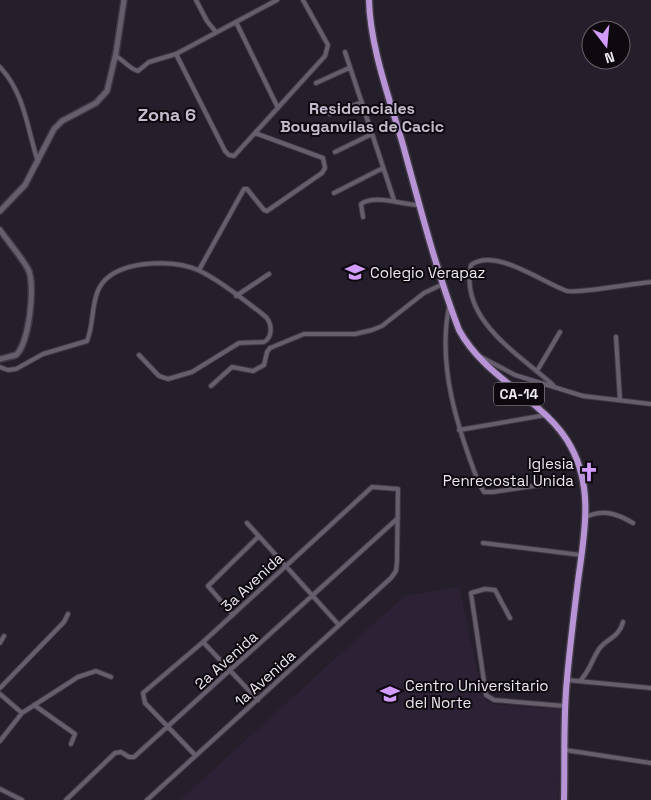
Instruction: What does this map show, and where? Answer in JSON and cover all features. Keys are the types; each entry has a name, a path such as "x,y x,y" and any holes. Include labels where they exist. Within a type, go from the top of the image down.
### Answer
{"highway":[{"name":"CA-14","path":"369,0 381,68 419,205 449,305 463,337 492,372 546,416 571,447 578,463 585,492 586,517 567,680 564,800"}],"street":[{"path":"0,211 25,185 54,129 62,121 83,112 102,99 107,91 116,56 124,0"},
{"path":"196,0 207,21 215,31"},
{"path":"116,56 126,66 138,71 149,62 176,54 215,31 277,0"},
{"path":"176,54 225,151 229,155 234,156 325,56 328,45 302,0"},
{"path":"236,22 278,108"},
{"path":"345,52 394,200"},
{"path":"0,67 17,89 29,122 38,162"},
{"path":"316,83 349,68"},
{"path":"330,114 362,102"},
{"path":"199,270 244,189 267,211 325,168 323,158 255,133"},
{"path":"335,152 372,134"},
{"path":"334,193 383,168"},
{"path":"363,217 362,203 394,200 419,205"},
{"path":"0,230 28,269 32,286 24,344 16,356 0,359"},
{"path":"553,386 484,324 474,300 469,280 471,265 486,260 504,264 522,269 569,292 651,282"},
{"path":"0,367 8,370 16,369 44,354 87,341 96,298 105,280 120,270 139,264 168,264 199,270 269,321 271,331 268,340 239,343 200,368 168,379 159,376 139,355"},
{"path":"236,296 269,274"},
{"path":"211,386 232,367 253,371 264,365 266,352 270,348 299,336 309,333 355,334 382,326 424,293 443,284"},
{"path":"449,305 446,334 448,381 458,430 479,484 484,492 555,483"},
{"path":"537,371 560,332"},
{"path":"616,337 620,400"},
{"path":"476,353 495,366 515,375 584,396 651,404"},
{"path":"458,430 546,416"},
{"name":"3a Avenida","path":"168,727 145,703 143,693 203,642 376,486 398,490 398,518"},
{"path":"586,517 598,511 622,516 633,522"},
{"name":"1a Avenida","path":"147,800 258,700 338,624 391,578 396,571 398,518"},
{"name":"2a Avenida","path":"66,800 114,753 121,752 129,757 134,757 398,518"},
{"path":"247,523 338,624"},
{"path":"233,615 208,586 258,537"},
{"path":"483,543 581,555"},
{"path":"510,618 495,590 485,589 471,594 486,695 494,700 565,706"},
{"path":"0,688 64,622 68,614"},
{"path":"580,681 591,668 598,650 619,633 623,622"},
{"path":"0,643 4,636"},
{"path":"203,642 258,700"},
{"path":"0,741 22,713 88,672 96,671 111,677"},
{"path":"567,680 651,688"},
{"path":"0,694 22,713"},
{"path":"34,705 75,734 72,744"},
{"path":"168,727 195,755"},
{"path":"565,750 651,763"},
{"path":"0,789 22,800"}],"shaded area":[{"name":"Centro Universitario del Norte","path":"459,587 481,689 485,699 494,705 561,709 558,800 180,800 404,596"}],"place":[{"name":"Colegio Verapaz","path":"355,272"},
{"name":"Iglesia Penrecostal Unida","path":"589,472"},
{"name":"Centro Universitario del Norte","path":"390,694"}],"district":[{"name":"Zona 6","path":"167,114"},
{"name":"Residenciales Bouganvilas de Cacic","path":"362,117"}]}
